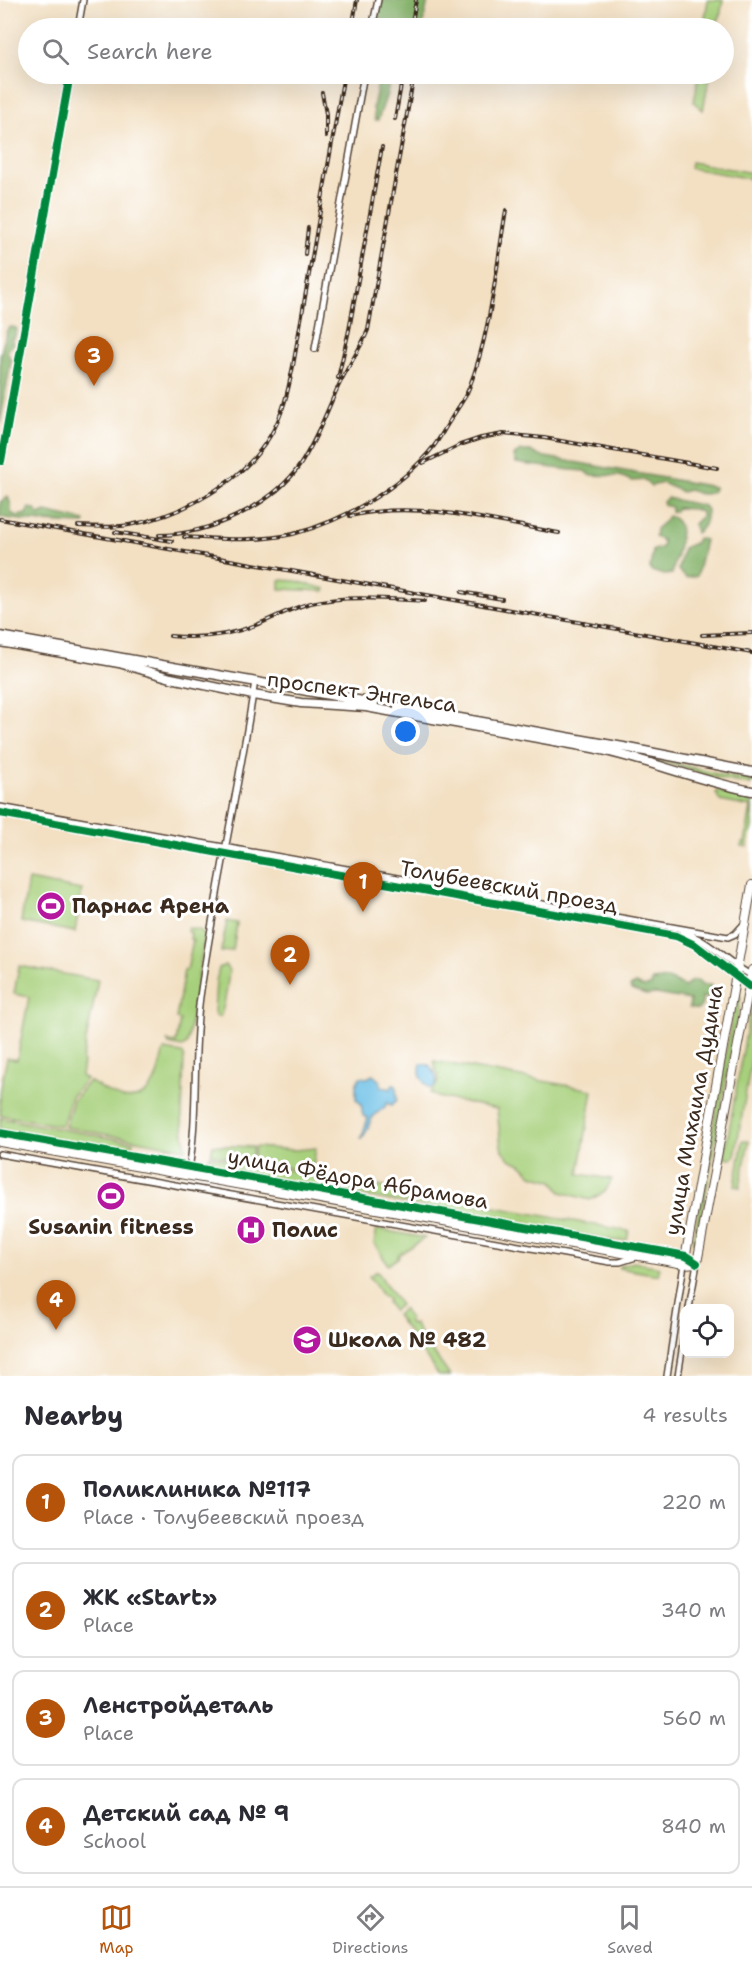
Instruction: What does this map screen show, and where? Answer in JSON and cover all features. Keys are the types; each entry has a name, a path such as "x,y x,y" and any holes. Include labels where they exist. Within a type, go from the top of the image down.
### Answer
{"main road":[{"name":"проспект Энгельса","path":"0,636 752,772"},
{"name":"проспект Энгельса","path":"0,642 118,663 171,678 301,704 366,707 593,748 628,755 711,783 752,791"}],"street":[{"path":"80,18 83,0"},
{"path":"374,18 378,0"},
{"path":"1,461 68,84"},
{"path":"315,349 362,84"},
{"path":"189,1171 193,1141 195,1053 199,1006 255,681"},
{"name":"Толубеевский проезд","path":"0,807 676,936 695,945 737,972 752,973"},
{"name":"Толубеевский проезд","path":"0,813 728,937 735,934 746,921"},
{"name":"улица Михаила Дудина","path":"667,1376 685,1260 752,885"},
{"name":"Толубеевский проезд","path":"669,928 699,938 749,986"},
{"name":"улица Михаила Дудина","path":"690,1304 752,973"},
{"name":"улица Фёдора Абрамова","path":"0,1133 639,1256 685,1260"},
{"name":"улица Фёдора Абрамова","path":"0,1142 189,1171 697,1263"},
{"path":"0,1154 610,1262 620,1262 639,1256"},
{"path":"678,1376 681,1358"}],"green space":[{"path":"380,0 428,1 424,18 379,18"},
{"path":"708,0 723,0 719,18 705,18"},
{"path":"378,84 389,84 378,120 375,120 373,107"},
{"path":"697,84 708,84 703,110 694,102"},
{"path":"691,162 752,173 752,179 690,168"},
{"path":"11,327 17,330 14,338 11,338 13,344 7,351 11,361 0,424 0,356 7,330"},
{"path":"521,451 531,451 540,456 714,487 714,489 706,494 689,490 682,492 663,483 651,486 645,480 632,481 620,476 589,475 585,471 516,463 514,455"},
{"path":"8,497 11,513 17,516 26,514 29,508 35,509 39,515 46,512 85,521 84,524 0,517 0,502"},
{"path":"667,498 704,506 707,514 704,523 696,533 694,524 701,517 701,512 694,509 677,508 671,512 671,507 664,505 663,502"},
{"path":"668,516 675,519 679,525 680,541 672,574 664,575 651,571 650,568 653,550 663,545 662,540 655,537 656,529"},
{"path":"697,538 705,540 697,576 686,578 678,570 683,548 695,543"},
{"path":"280,580 296,581 326,589 325,591 280,589"},
{"path":"656,758 752,781 751,785 716,778 655,760"},
{"path":"717,791 747,797 752,802 752,827 747,847 741,846 745,843 751,807 720,801"},
{"name":"Парнас Арена","path":"28,880 82,890 75,932 21,922"},
{"path":"227,921 237,923 233,950 221,952"},
{"path":"188,928 200,930 205,936 187,1044 182,1047 169,1044 167,1040 176,1043 180,1020 176,1019 184,970 187,970 193,940 190,939 191,933 187,931"},
{"path":"225,965 229,971 226,995 220,1017 217,1017 214,1013 216,981 219,968"},
{"path":"19,966 98,980 82,1061 81,1076 86,1079 71,1097 62,1126 0,1115 0,1092 7,1058 17,1060 29,997 14,994"},
{"path":"668,979 685,987 691,981 699,981 701,985 711,985 712,997 710,999 702,997 702,1005 698,1010 689,1008 690,1000 656,994 646,995 631,990 630,987 636,984 643,987 651,986 652,981"},
{"path":"736,996 741,997 697,1243 693,1242"},
{"path":"752,999 752,1057 735,1156 731,1159 724,1158"},
{"path":"164,1050 184,1055 182,1118 186,1149 65,1127 73,1100 89,1081 104,1090 129,1099 145,1093 156,1078"},
{"path":"434,1061 593,1090 579,1174 612,1179 605,1192 590,1200 561,1192 553,1181 532,1175 521,1164 509,1159 501,1147 497,1109 438,1097 430,1093 438,1080"},
{"path":"0,1118 133,1142 131,1151 118,1152 0,1130"},
{"path":"743,1140 749,1141 740,1187 735,1186"},
{"path":"213,1145 253,1147 250,1161 211,1154"},
{"path":"255,1147 295,1150 316,1148 312,1172 252,1161"},
{"path":"209,1156 629,1231 627,1240 615,1241 207,1168"},
{"path":"377,1229 425,1238 398,1255 399,1257 388,1265 374,1243"},
{"path":"633,1262 660,1267 658,1275 619,1268 619,1266"},
{"path":"377,1271 400,1305 393,1311 388,1300 385,1296 383,1297 369,1276"},
{"path":"403,1309 410,1319 408,1321 411,1325 414,1324 422,1336 415,1341 396,1315"},
{"path":"425,1341 450,1376 439,1376 418,1346"}],"water":[{"path":"421,1064 429,1065 433,1070 436,1077 435,1087 430,1088 423,1080 420,1074"},
{"path":"373,1075 381,1082 380,1086 391,1089 393,1084 396,1086 397,1100 392,1105 387,1103 371,1119 361,1139 368,1118 363,1116 361,1104 356,1099 356,1085 360,1077 367,1078"}],"railway":[{"path":"354,18 357,0"},
{"path":"413,18 416,0"},
{"path":"78,526 129,525 169,514 189,505 227,482 244,468 258,453 275,428 291,375 342,84"},
{"path":"395,119 401,84"},
{"path":"159,535 178,534 218,524 256,505 288,480 306,456 368,330 412,86"},
{"path":"322,93 326,114 326,137"},
{"path":"338,378 349,330 382,147"},
{"path":"184,537 266,538 280,537 312,528 332,521 370,501 405,476 421,461 436,443 469,388 483,345 506,210"},
{"path":"305,254 308,228"},
{"path":"423,463 460,445 503,434 544,438 717,468"},
{"path":"350,516 402,510 429,511 559,533"},
{"path":"0,519 752,653"},
{"path":"115,532 172,541"},
{"path":"461,592 502,599"},
{"path":"170,636 203,637 235,632 311,603 339,599 425,601"},
{"path":"702,635 752,633"}],"cycle path":[{"path":"1,461 68,84"},
{"path":"0,813 676,936 695,945 749,986"},
{"path":"0,1133 670,1253 686,1256 697,1263"}],"place":[{"name":"Ленстройдеталь","path":"94,386"},
{"name":"Парнас Арена","path":"51,906"},
{"name":"Поликлиника №117","path":"363,912"},
{"name":"ЖК «Start»","path":"290,985"},
{"name":"Susanin fitness","path":"111,1196"},
{"name":"Полис","path":"251,1230"},
{"name":"Детский сад № 9","path":"56,1330"},
{"name":"Школа № 482","path":"307,1340"}]}
